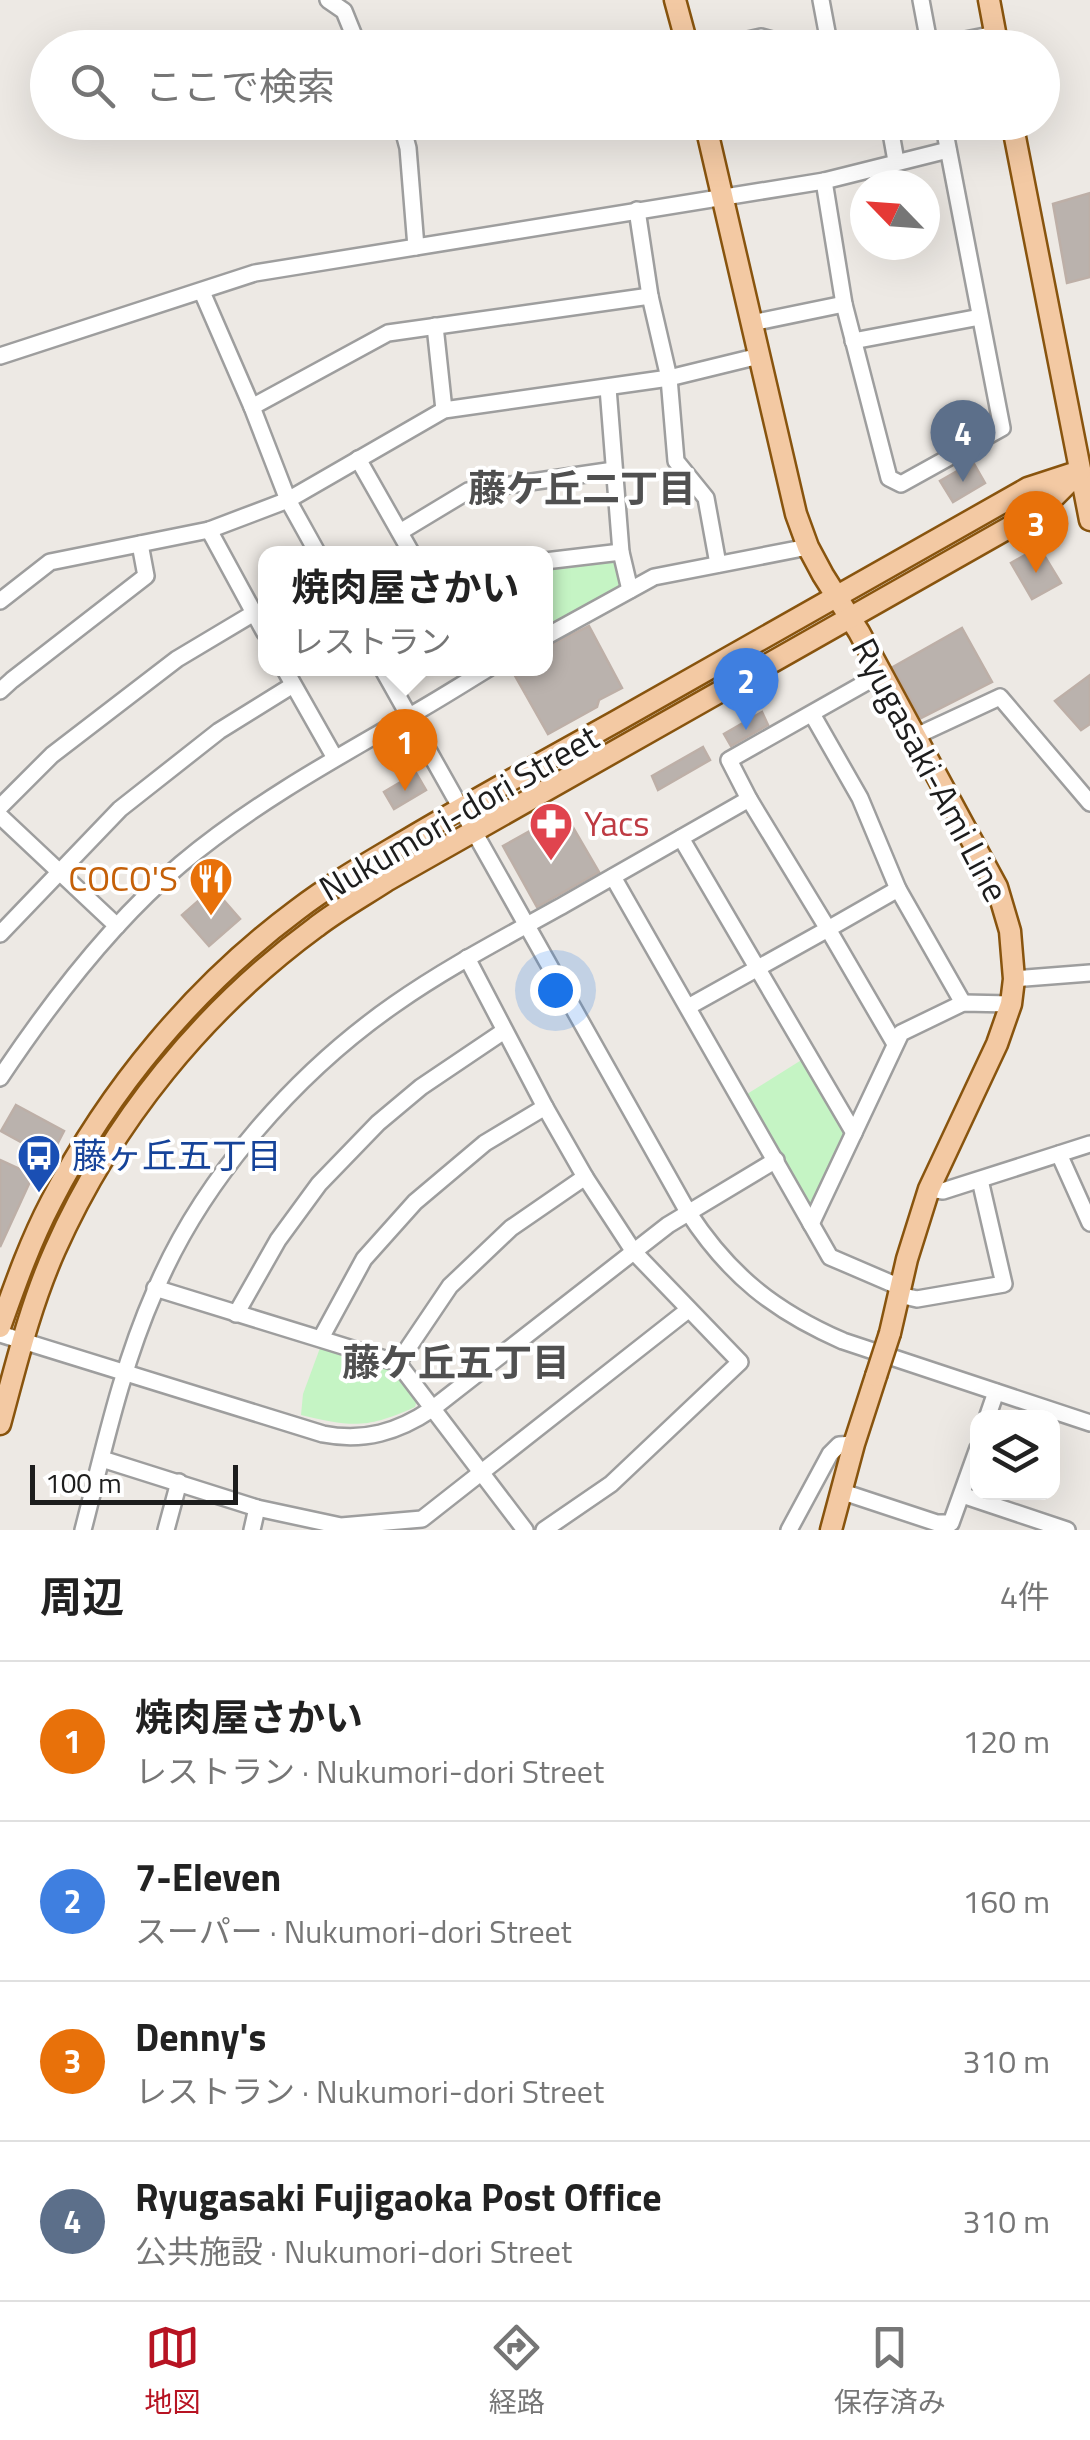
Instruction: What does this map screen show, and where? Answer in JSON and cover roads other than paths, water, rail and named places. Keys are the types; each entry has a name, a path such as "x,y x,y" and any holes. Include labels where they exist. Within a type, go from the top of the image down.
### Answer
{"main road":[{"path":"674,0 683,30"},
{"path":"989,0 994,30"},
{"name":"Ryugasaki-Ami Line","path":"710,140 788,484 808,547 851,618 997,888 1010,931 1014,980 1010,1004 997,1044 929,1189 915,1230 890,1333 831,1530"},
{"path":"1016,140 1085,469 1090,520"},
{"name":"Nukumori-dori Street","path":"0,1330 51,1201 92,1130 161,1037 251,946 298,908 460,809 1028,488 1085,469"},
{"name":"Nukumori-dori Street","path":"0,1424 35,1302 74,1212 146,1094 180,1050 220,1009 316,926 386,880 1042,509 1085,469"}],"street":[{"path":"328,0 344,11 352,30"},
{"path":"822,0 827,30"},
{"path":"920,0 926,30"},
{"path":"406,140 416,247"},
{"path":"892,140 896,161"},
{"path":"824,181 853,342 890,478 902,484 1002,428 946,140"},
{"path":"0,356 255,273 824,181 948,150"},
{"path":"637,210 650,296 669,378 676,461 706,498 718,564"},
{"path":"202,292 288,500 314,546"},
{"path":"252,407 388,332 650,296"},
{"path":"752,323 844,304"},
{"path":"853,342 980,317"},
{"path":"435,326 444,410"},
{"path":"0,601 50,562 209,530 288,500 444,410 669,378 759,356"},
{"path":"608,388 622,552 630,590"},
{"path":"358,459 408,546"},
{"path":"400,532 468,491 614,470"},
{"path":"209,530 258,620"},
{"path":"0,691 146,576 140,544"},
{"path":"553,633 654,577 808,547"},
{"path":"553,560 622,552"},
{"path":"0,806 52,755 177,659 254,613"},
{"path":"882,674 729,760 895,1044"},
{"path":"289,676 336,758"},
{"path":"386,676 688,1212 726,1264 749,1286 806,1324 843,1341 1090,1423"},
{"path":"0,1078 39,1019 117,926 180,865 255,808 473,676"},
{"path":"0,934 120,808 218,731 294,685"},
{"path":"916,736 1000,697 1090,803"},
{"path":"812,714 860,798 898,889 962,1003"},
{"path":"83,1530 124,1372 156,1288 222,1175 267,1118 320,1063 394,1004 467,958 749,799"},
{"path":"0,816 117,926"},
{"path":"681,838 854,1133"},
{"path":"613,877 830,1256 918,1299 1004,1284 980,1180"},
{"path":"688,1007 898,889"},
{"path":"467,958 585,1177 634,1252 740,1362 610,1484 544,1530"},
{"path":"1014,980 1090,973"},
{"path":"811,1224 900,1033 962,1003 1010,1004"},
{"path":"236,1314 278,1240 319,1184 378,1123 421,1087 504,1031"},
{"path":"321,1338 364,1260 415,1202 485,1143 545,1106"},
{"path":"929,1189 943,1192 1090,1144"},
{"path":"1058,1154 1090,1223"},
{"path":"0,1330 23,1341 337,1437 357,1438 394,1430 432,1409 688,1212 776,1160"},
{"path":"398,1363 450,1286 511,1228 585,1177"},
{"path":"156,1288 398,1363 525,1530"},
{"path":"102,1458 258,1508 340,1528 422,1519 688,1310"},
{"path":"990,1410 996,1392"},
{"path":"789,1530 830,1454 838,1445 854,1444"},
{"path":"840,1491 952,1526 970,1472"},
{"path":"166,1530 178,1482"},
{"path":"962,1495 1067,1530"},
{"path":"252,1530 258,1508"}],"place":[{"name":"Ryugasaki Fujigaoka Post Office","path":"963,482"},
{"name":"Denny's","path":"1036,573"},
{"name":"7-Eleven","path":"746,730"},
{"name":"焼肉屋さかい","path":"405,791"},
{"name":"Yacs","path":"551,862"},
{"name":"COCO'S","path":"211,917"},
{"name":"藤ヶ丘五丁目","path":"39,1194"}],"district":[{"name":"藤ケ丘二丁目","path":"582,489"},
{"name":"藤ケ丘五丁目","path":"456,1363"}]}
